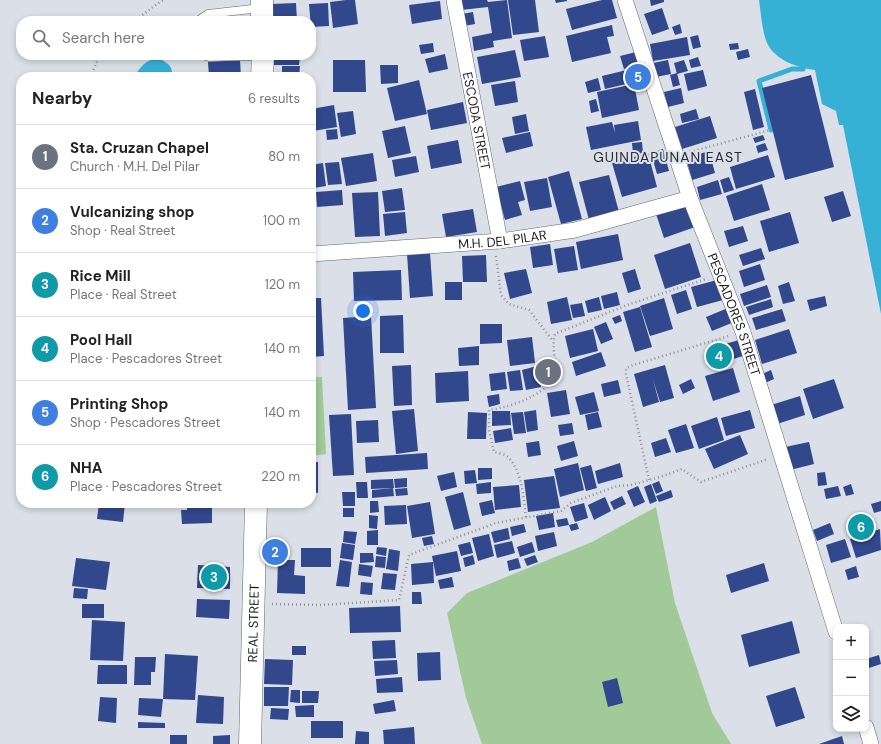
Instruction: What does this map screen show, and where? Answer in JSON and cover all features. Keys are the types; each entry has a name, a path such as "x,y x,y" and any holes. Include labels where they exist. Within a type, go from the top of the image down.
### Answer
{"main road":[{"name":"REAL STREET","path":"250,744 252,606 256,508"}],"street":[{"name":"ESCODA STREET","path":"454,0 497,241"},
{"name":"PESCADORES STREET","path":"625,0 690,198 743,332 833,624"},
{"name":"M.H. DEL PILAR","path":"316,254 497,241 575,230 690,198"},
{"path":"867,732 871,744"}],"lane":[{"path":"205,16 208,14 262,10"},
{"path":"231,60 263,63"}],"path":[{"path":"143,16 164,0"},
{"path":"92,72 98,60"},
{"path":"676,156 770,130"},
{"path":"497,241 501,296 509,304 529,310 553,341"},
{"path":"526,517 523,491 517,471 508,456 494,452 489,430 489,410 503,408 532,398 546,389 556,378 557,364 553,341 555,334 613,311 720,274"},
{"path":"649,480 626,369 630,366 743,332"},
{"path":"252,606 275,604 322,605 399,600 409,555 496,523 561,511 571,503 617,486 631,485 682,469 701,482 780,455"}],"green space":[{"path":"316,377 322,377 326,454 316,455"},
{"path":"656,507 675,603 712,713 731,744 482,744 466,698 447,613 467,593 592,542"}],"water":[{"path":"759,0 881,0 881,314 843,125 839,125 836,111 822,104 815,70 794,65 775,54 771,49 767,43 764,33"},
{"path":"150,60 162,60 171,67 172,72 138,72"}],"building":[{"path":"355,0 358,24 333,28 330,2"},
{"path":"459,0 487,0 488,2 507,0 512,38 493,41 494,47 474,51 472,37 492,33 488,7 461,10"},
{"path":"508,0 535,0 539,32 513,35"},
{"path":"555,0 567,0 567,1 556,3"},
{"path":"602,0 612,0 617,18 572,30 566,9"},
{"path":"650,0 664,0 664,2 651,6"},
{"path":"440,1 442,19 412,24 409,5"},
{"path":"296,3 297,16 272,16 271,4"},
{"path":"328,3 329,26 316,27 316,16 310,16 309,4"},
{"path":"662,8 669,29 652,35 644,14"},
{"path":"473,12 475,24 464,26 462,14"},
{"path":"680,24 682,33 675,35 672,27"},
{"path":"612,25 614,36 607,37 611,53 572,62 566,36"},
{"path":"698,35 701,47 693,49 690,37"},
{"path":"545,36 549,57 524,61 520,40"},
{"path":"687,37 690,55 653,61 650,44"},
{"path":"433,43 434,52 421,54 419,45"},
{"path":"738,43 739,49 730,50 729,44"},
{"path":"748,49 750,57 738,60 736,52"},
{"path":"515,50 521,77 482,84 477,57"},
{"path":"636,52 639,65 624,69 620,56"},
{"path":"445,54 448,69 429,73 425,59"},
{"path":"698,57 701,66 691,68 689,60"},
{"path":"240,60 241,72 209,72 208,62"},
{"path":"272,60 300,60 299,65 272,65"},
{"path":"333,60 365,60 366,92 333,92"},
{"path":"668,60 671,74 656,77 653,63"},
{"path":"684,60 688,71 677,74 674,63"},
{"path":"380,65 398,65 398,83 381,84"},
{"path":"282,66 300,66 299,72 282,72"},
{"path":"640,68 643,85 637,86 633,69"},
{"path":"631,69 635,82 605,89 602,76"},
{"path":"703,70 707,86 688,91 684,74"},
{"path":"677,73 680,85 673,87 670,75"},
{"path":"811,75 834,167 785,180 762,88"},
{"path":"598,78 601,90 588,93 585,82"},
{"path":"419,80 427,114 395,121 387,88"},
{"path":"515,81 518,102 495,106 491,85"},
{"path":"634,84 639,110 602,118 597,92"},
{"path":"681,88 684,103 668,107 664,92"},
{"path":"755,89 764,127 753,130 744,92"},
{"path":"596,99 599,111 591,113 589,101"},
{"path":"463,102 467,123 431,130 427,110"},
{"path":"334,105 337,127 316,130 316,108"},
{"path":"696,109 699,119 682,123 680,114"},
{"path":"353,111 356,134 341,137 337,113"},
{"path":"526,114 529,131 515,134 512,117"},
{"path":"710,116 717,138 682,149 675,127"},
{"path":"638,121 641,140 591,150 586,127 612,122 615,133 614,125"},
{"path":"405,126 411,153 388,158 382,131"},
{"path":"337,129 338,139 327,140 326,130"},
{"path":"530,132 533,146 506,153 502,138"},
{"path":"763,135 765,140 755,143 753,138"},
{"path":"458,140 462,163 431,169 427,146"},
{"path":"642,142 643,153 633,154 632,143"},
{"path":"765,143 768,150 758,153 756,146"},
{"path":"663,149 669,171 657,174 651,153"},
{"path":"709,151 715,173 692,180 686,158"},
{"path":"373,153 377,181 346,186 341,158"},
{"path":"648,153 657,187 622,197 612,163"},
{"path":"768,155 775,177 736,189 730,167"},
{"path":"416,156 419,172 395,177 392,160"},
{"path":"339,162 342,184 328,185 325,163"},
{"path":"323,163 326,186 316,188 316,164"},
{"path":"569,171 582,219 561,224 548,177"},
{"path":"609,175 619,212 589,220 579,182"},
{"path":"729,177 734,190 724,193 720,180"},
{"path":"547,178 552,207 530,211 524,182"},
{"path":"718,180 722,194 700,200 697,187"},
{"path":"520,181 525,200 518,202 522,215 505,220 496,187"},
{"path":"762,184 770,210 734,221 726,196"},
{"path":"402,188 405,210 385,212 382,191"},
{"path":"342,190 343,205 317,207 316,192"},
{"path":"843,191 851,216 832,222 824,197"},
{"path":"378,192 380,236 355,237 352,193"},
{"path":"687,203 695,227 664,238 656,214"},
{"path":"473,209 477,232 446,237 442,214"},
{"path":"405,212 407,233 385,236 383,214"},
{"path":"790,212 799,243 769,252 760,221"},
{"path":"743,226 748,241 729,247 724,231"},
{"path":"618,234 623,260 581,269 576,242"},
{"path":"690,243 701,277 665,289 654,255"},
{"path":"550,244 553,265 533,268 530,247"},
{"path":"574,246 578,270 558,273 554,249"},
{"path":"761,248 765,259 743,266 739,255"},
{"path":"430,252 433,296 410,298 407,254"},
{"path":"486,255 487,282 463,282 462,256"},
{"path":"760,264 765,280 744,287 739,271"},
{"path":"526,269 532,293 510,299 504,273"},
{"path":"635,269 641,289 628,293 622,273"},
{"path":"401,270 402,300 354,301 353,272"},
{"path":"717,280 723,300 697,307 691,287"},
{"path":"445,282 462,282 462,300 445,300"},
{"path":"789,282 795,301 783,304 778,286"},
{"path":"767,285 771,297 744,306 740,294"},
{"path":"686,290 692,309 677,314 671,295"},
{"path":"617,292 620,305 604,309 601,296"},
{"path":"825,296 827,306 810,311 807,300"},
{"path":"567,297 572,320 551,324 547,302"},
{"path":"599,297 602,310 588,313 585,301"},
{"path":"316,298 321,298 324,356 316,357"},
{"path":"664,298 673,329 650,336 640,306"},
{"path":"771,299 773,307 749,315 746,307"},
{"path":"582,303 585,316 573,318 570,305"},
{"path":"640,307 652,347 635,352 623,312"},
{"path":"728,308 734,322 712,331 706,317"},
{"path":"782,309 786,321 756,330 752,318"},
{"path":"403,315 404,353 380,353 380,316"},
{"path":"620,315 622,321 615,324 612,318"},
{"path":"371,316 376,408 348,410 343,318"},
{"path":"606,322 613,339 601,344 594,327"},
{"path":"480,324 502,324 502,343 480,344"},
{"path":"593,329 598,351 570,358 565,336"},
{"path":"789,329 797,353 762,364 755,340"},
{"path":"532,337 535,363 510,366 507,340"},
{"path":"739,340 743,356 730,360 725,344"},
{"path":"479,346 479,365 459,366 458,348"},
{"path":"724,346 728,361 713,365 709,351"},
{"path":"601,352 606,366 576,376 572,362"},
{"path":"411,365 412,405 394,406 392,366"},
{"path":"665,365 674,398 660,402 653,380 659,402 643,407 634,374"},
{"path":"537,366 541,387 526,390 522,370"},
{"path":"554,366 556,376 543,379 541,369"},
{"path":"733,368 740,392 713,401 705,376"},
{"path":"520,370 523,390 510,391 507,372"},
{"path":"771,370 774,379 765,383 762,374"},
{"path":"468,371 469,401 436,403 435,373"},
{"path":"505,372 507,389 491,391 489,374"},
{"path":"691,379 695,388 683,394 679,385"},
{"path":"834,379 844,408 813,419 803,389"},
{"path":"618,380 621,393 604,397 601,384"},
{"path":"566,390 570,414 551,417 547,393"},
{"path":"594,392 599,411 580,415 575,397"},
{"path":"499,394 500,404 489,407 487,396"},
{"path":"800,396 805,415 777,424 771,405"},
{"path":"414,409 418,451 396,454 392,411"},
{"path":"536,410 538,430 527,432 524,412"},
{"path":"750,410 755,428 726,436 721,418"},
{"path":"492,411 510,411 511,425 492,426"},
{"path":"468,412 487,413 486,439 467,439"},
{"path":"523,412 526,433 514,434 511,413"},
{"path":"598,412 602,427 588,430 585,415"},
{"path":"351,414 354,475 333,476 329,415"},
{"path":"717,417 724,440 699,449 691,426"},
{"path":"378,420 379,442 357,443 356,421"},
{"path":"572,423 574,434 560,436 558,425"},
{"path":"686,424 694,448 676,453 668,430"},
{"path":"511,428 513,440 495,443 493,431"},
{"path":"740,435 748,454 714,469 705,449"},
{"path":"666,438 671,452 655,457 651,443"},
{"path":"539,441 541,455 528,457 526,443"},
{"path":"574,441 578,456 561,461 557,446"},
{"path":"809,442 814,464 790,470 785,447"},
{"path":"427,453 428,469 366,473 365,457"},
{"path":"316,462 318,462 318,493 316,493"},
{"path":"578,463 584,490 560,497 554,469"},
{"path":"620,463 623,477 598,484 595,471"},
{"path":"591,465 597,488 586,491 580,468"},
{"path":"478,468 492,468 492,479 478,480"},
{"path":"475,470 477,483 465,484 464,471"},
{"path":"454,472 457,487 441,491 437,476"},
{"path":"825,472 827,485 818,486 817,473"},
{"path":"554,476 560,508 528,512 524,480"},
{"path":"407,478 407,487 395,488 394,479"},
{"path":"393,479 394,488 371,489 371,480"},
{"path":"659,481 663,491 656,494 652,484"},
{"path":"356,482 367,482 368,498 357,498"},
{"path":"491,482 491,493 477,494 476,484"},
{"path":"651,484 657,501 650,504 644,487"},
{"path":"851,484 854,494 846,496 843,487"},
{"path":"519,485 521,507 495,510 493,487"},
{"path":"638,486 645,502 634,507 627,491"},
{"path":"838,486 841,496 826,499 824,489"},
{"path":"393,488 394,496 372,498 372,490"},
{"path":"407,488 408,495 396,496 395,489"},
{"path":"671,490 673,497 659,502 656,496"},
{"path":"342,492 355,492 355,506 343,506"},
{"path":"463,492 471,525 454,530 445,497"},
{"path":"622,496 626,504 614,510 610,502"},
{"path":"605,497 611,511 594,520 588,505"},
{"path":"492,500 495,513 482,516 479,503"},
{"path":"370,501 378,501 379,512 370,513"},
{"path":"881,501 881,511 874,513 871,504"},
{"path":"430,502 435,534 412,538 407,506"},
{"path":"584,503 588,518 575,522 570,507"},
{"path":"406,505 407,524 385,525 384,506"},
{"path":"98,508 124,508 123,522 97,519"},
{"path":"187,508 212,508 212,523 182,524 181,510 187,510"},
{"path":"343,508 354,508 354,517 343,517"},
{"path":"553,513 555,527 539,530 536,516"},
{"path":"369,515 378,516 377,529 369,528"},
{"path":"871,516 875,528 851,537 847,525"},
{"path":"567,518 569,525 558,527 556,520"},
{"path":"577,523 579,529 571,531 569,525"},
{"path":"830,523 834,534 817,541 813,530"},
{"path":"524,524 526,532 512,536 510,527"},
{"path":"508,528 510,539 494,543 491,532"},
{"path":"880,529 881,550 856,558 850,539"},
{"path":"378,530 378,545 367,545 367,531"},
{"path":"344,531 357,532 355,544 343,542"},
{"path":"554,532 557,546 538,551 535,536"},
{"path":"489,534 494,556 478,561 472,538"},
{"path":"432,536 434,544 424,546 422,538"},
{"path":"845,539 851,557 831,563 826,545"},
{"path":"512,541 515,553 497,558 494,545"},
{"path":"470,542 473,553 461,556 458,545"},
{"path":"532,542 535,552 520,557 517,547"},
{"path":"342,543 355,545 353,560 340,558"},
{"path":"267,547 284,547 284,558 267,558"},
{"path":"377,547 387,548 386,556 376,554"},
{"path":"301,548 331,548 331,567 301,567"},
{"path":"389,549 400,551 398,571 386,569"},
{"path":"457,551 461,571 436,576 432,556"},
{"path":"360,553 373,553 374,562 360,563"},
{"path":"473,555 475,564 465,567 463,558"},
{"path":"535,555 538,562 527,566 524,559"},
{"path":"376,556 386,557 385,568 375,567"},
{"path":"76,558 110,562 106,590 72,586"},
{"path":"518,558 521,568 509,571 507,561"},
{"path":"278,560 295,560 294,575 305,576 305,594 277,593"},
{"path":"340,560 352,562 349,587 336,586"},
{"path":"433,562 434,583 412,585 411,564"},
{"path":"764,563 769,581 731,593 726,575"},
{"path":"359,564 373,566 371,577 358,575"},
{"path":"198,565 230,567 230,589 197,588"},
{"path":"856,566 859,577 848,580 845,570"},
{"path":"383,573 397,574 395,590 381,589"},
{"path":"452,577 454,587 440,589 438,580"},
{"path":"361,582 373,583 372,595 360,594"},
{"path":"74,588 88,589 87,599 73,598"},
{"path":"412,592 421,592 422,604 412,604"},
{"path":"197,599 230,600 229,619 196,617"},
{"path":"82,604 104,604 104,618 82,618"},
{"path":"400,606 401,632 350,633 349,608"},
{"path":"92,620 125,622 123,661 90,660"},
{"path":"792,621 800,653 749,667 741,635"},
{"path":"395,640 396,658 373,659 372,641"},
{"path":"292,646 306,646 306,655 292,655"},
{"path":"440,652 441,680 418,681 417,653"},
{"path":"165,654 198,656 195,700 163,699"},
{"path":"879,655 881,664 869,668 869,658"},
{"path":"135,657 156,657 155,672 151,672 151,685 134,685"},
{"path":"265,659 293,660 292,685 264,684"},
{"path":"397,660 398,674 375,676 374,661"},
{"path":"98,665 127,665 127,684 97,684"},
{"path":"402,677 403,692 377,693 376,679"},
{"path":"617,678 623,703 608,707 602,682"},
{"path":"264,687 289,687 288,706 264,706"},
{"path":"795,687 805,718 776,727 766,696"},
{"path":"291,690 300,690 300,703 290,702"},
{"path":"302,691 319,691 318,703 302,703"},
{"path":"198,695 224,697 223,724 196,723"},
{"path":"100,697 117,698 116,723 98,721"},
{"path":"139,698 163,699 161,717 138,715"},
{"path":"394,700 396,711 375,714 373,704"},
{"path":"314,705 314,717 296,717 295,706"},
{"path":"271,708 289,709 288,720 270,719"},
{"path":"311,721 343,721 343,738 311,738"},
{"path":"138,722 165,723 165,728 138,728"},
{"path":"414,727 415,744 384,744 383,730"},
{"path":"356,731 369,732 369,744 355,744"},
{"path":"170,735 187,735 187,744 170,744"},
{"path":"230,735 230,744 213,744 213,736"},
{"path":"842,736 844,744 819,744"}],"waterway":[{"path":"771,130 759,81 792,69 803,69"}],"place":[{"name":"Printing Shop","path":"638,77"},
{"name":"Pool Hall","path":"719,356"},
{"name":"Sta. Cruzan Chapel","path":"548,372"},
{"name":"NHA","path":"861,527"},
{"name":"Vulcanizing shop","path":"275,552"},
{"name":"Rice Mill","path":"214,577"}],"district":[{"name":"GUINDAPUNAN EAST","path":"668,157"}]}
